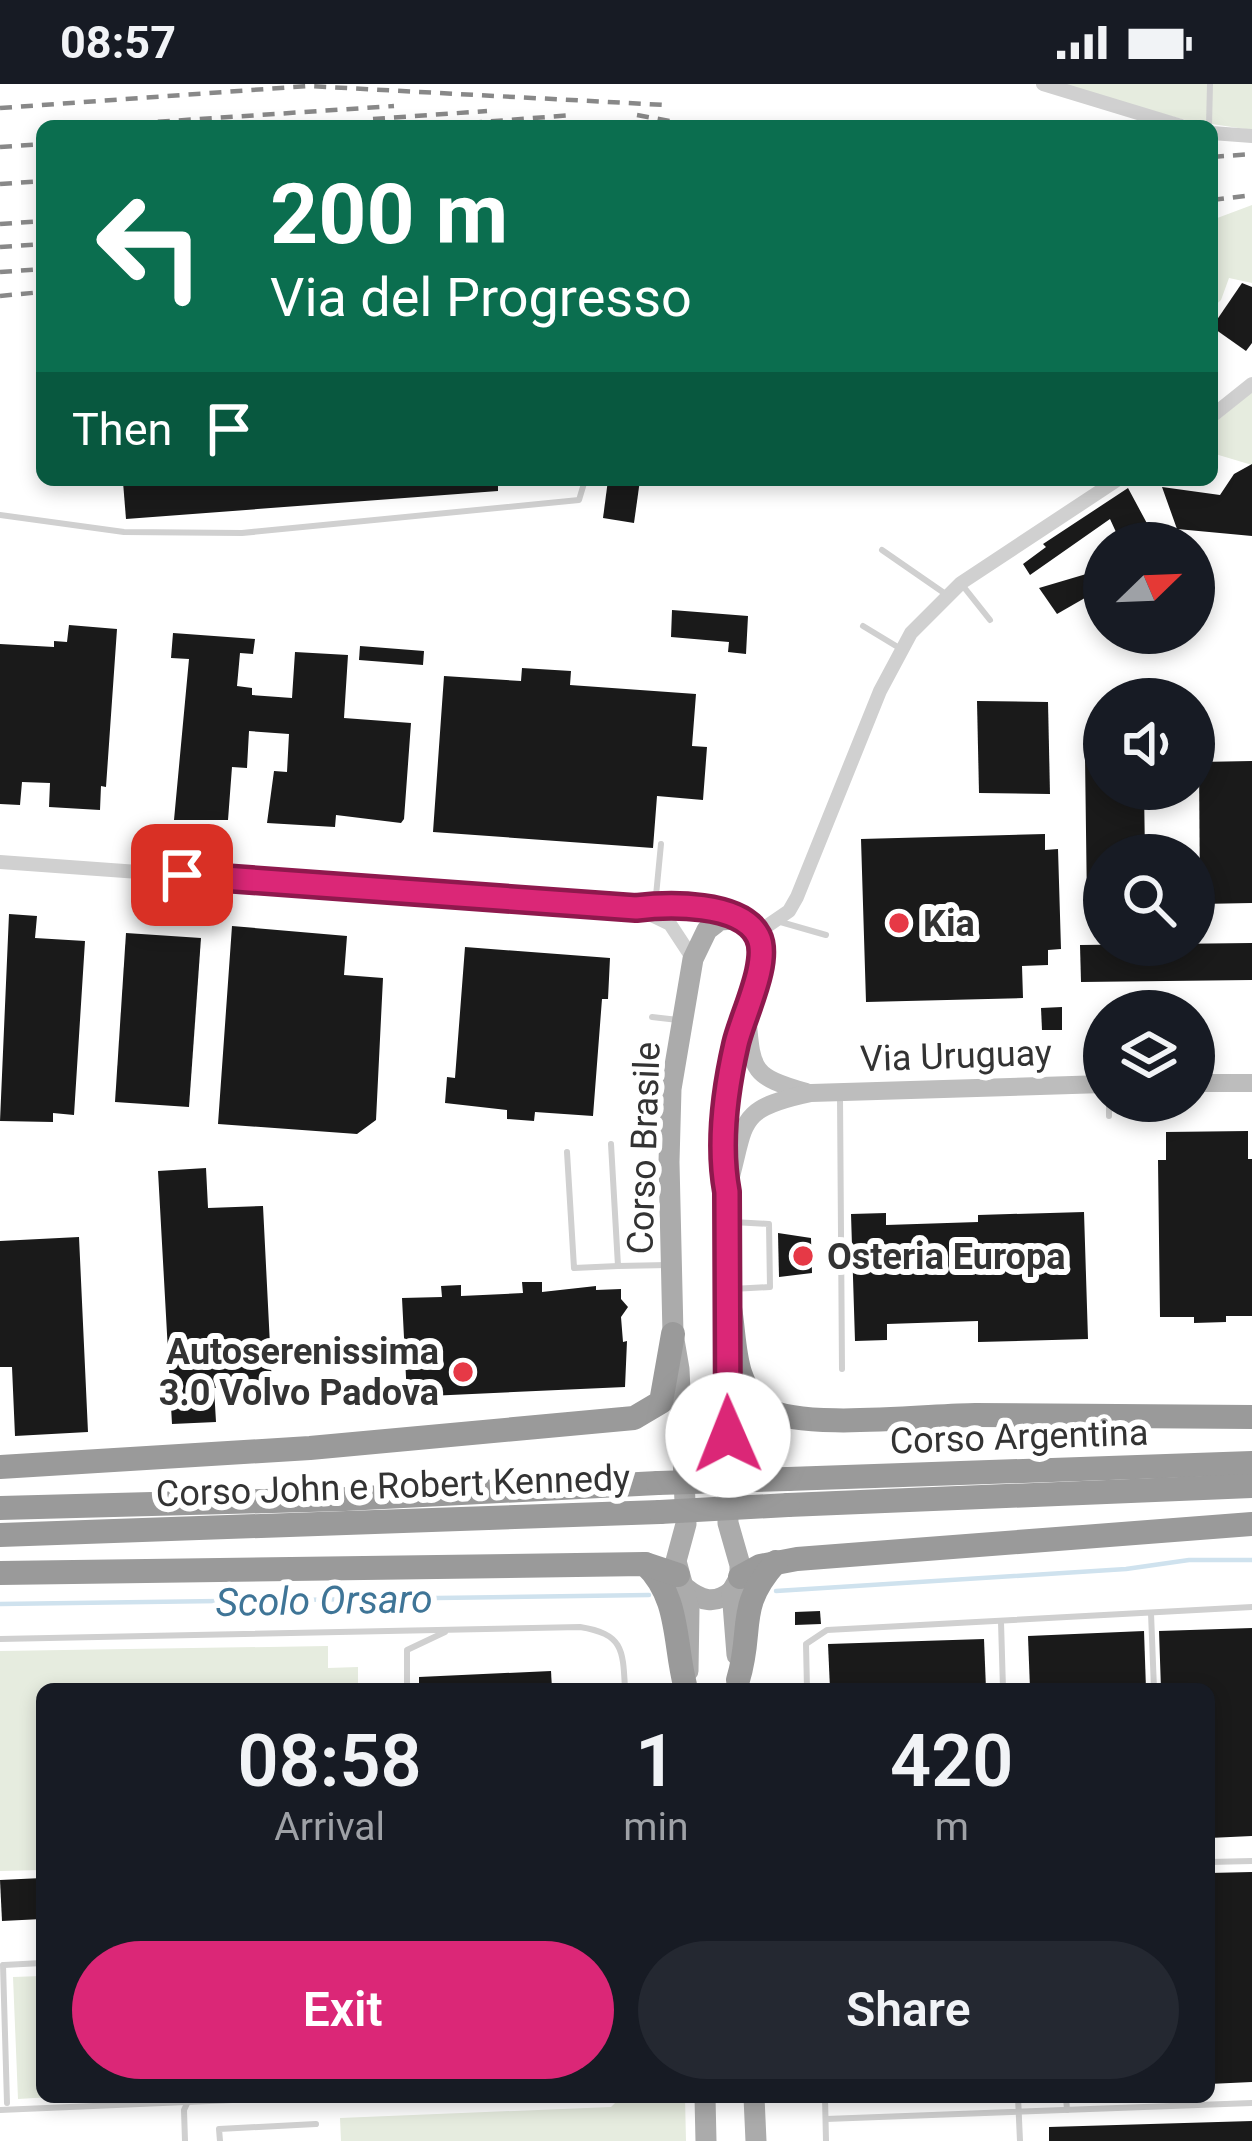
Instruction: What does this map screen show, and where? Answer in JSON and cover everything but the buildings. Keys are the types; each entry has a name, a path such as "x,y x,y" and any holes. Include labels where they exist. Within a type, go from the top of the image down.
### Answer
{"highway":[{"path":"729,1298 736,1360 747,1391 770,1411 784,1416 1252,1417"},
{"path":"0,1467 334,1446 634,1418 661,1402 673,1334"},
{"name":"Corso Argentina","path":"788,1479 1252,1463"},
{"name":"Corso John e Robert Kennedy","path":"0,1508 788,1479"},
{"name":"Corso Argentina","path":"788,1505 1252,1486"},
{"name":"Corso John e Robert Kennedy","path":"0,1535 788,1505"},
{"path":"737,1574 776,1562 1252,1524"},
{"path":"739,1683 748,1604 776,1562"},
{"path":"645,1564 665,1588 674,1611 684,1683"},
{"path":"0,1573 645,1564 669,1569 681,1581"}],"main road":[{"path":"693,959 707,930 720,920 767,927 737,1038 721,1160 727,1192 728,1523 737,1574 738,1683"},
{"name":"Corso Brasile","path":"686,1683 690,1658 678,1550 686,1524 680,1369 673,1334 671,1089 693,959"},
{"path":"681,1581 699,1599 712,1601 737,1574"},
{"path":"705,2103 706,2141"},
{"path":"754,2103 756,2141"}],"street":[{"path":"1043,84 1161,120"},
{"path":"1218,130 1252,136"},
{"path":"1218,411 1252,384"},
{"path":"767,927 797,897 873,706 901,649 946,595 1108,486"},
{"path":"0,862 655,911 719,909 734,919"},
{"path":"655,911 678,932 693,959"},
{"name":"Via Uruguay","path":"747,1014 753,1066 762,1077 811,1094"},
{"path":"1215,1083 1252,1083"},
{"name":"Via Uruguay","path":"727,1192 736,1142 750,1116 775,1101 811,1094 1083,1085"}],"lane":[{"path":"1210,84 1211,120"},
{"path":"0,514 124,532 242,532 579,500 583,486"},
{"path":"882,550 946,595"},
{"path":"961,584 990,620"},
{"path":"863,626 901,649"},
{"path":"655,911 661,844"},
{"path":"767,927 826,934"},
{"path":"652,1017 681,1021"},
{"path":"840,1093 842,1370"},
{"path":"611,1144 618,1266"},
{"path":"568,1152 574,1268 671,1265"},
{"path":"727,1222 769,1224 770,1287 729,1298"},
{"path":"807,1683 806,1644 827,1630 1252,1607"},
{"path":"1150,1613 1154,1683"},
{"path":"1001,1622 1004,1683"},
{"path":"0,1640 580,1628 605,1631 619,1645 624,1683"},
{"path":"407,1683 407,1650 448,1630"},
{"path":"1215,1862 1252,1861"},
{"path":"36,1964 1,1965 3,2106 83,2103"},
{"path":"185,2141 188,2103"},
{"path":"825,2103 826,2141"},
{"path":"1018,2103 1020,2141"},
{"path":"1066,2103 1067,2110"},
{"path":"1108,2103 1109,2109"},
{"path":"826,2119 1252,2104"},
{"path":"220,2141 219,2129 316,2124"}],"shaded area":[{"path":"1056,84 1252,84 1252,130 1218,125 1218,120 1185,120"},
{"path":"1252,205 1252,283 1229,278 1218,303 1218,218"},
{"path":"1252,392 1252,465 1218,455 1218,420"},
{"path":"328,1646 328,1668 358,1667 358,1683 36,1683 36,1870 0,1871 0,1651"},
{"path":"36,1976 36,2098 18,2099 13,1977"},
{"path":"615,2103 685,2103 686,2141 341,2141 340,2118 611,2107"}],"waterway":[{"name":"Scolo Orsaro","path":"776,1591 1126,1569 1189,1560 1252,1560"},
{"name":"Scolo Orsaro","path":"0,1604 649,1595"}],"railway":[{"path":"0,108 308,86 665,105"},
{"path":"185,120 394,106"},
{"path":"373,119 487,111"},
{"path":"508,120 572,115"},
{"path":"637,115 664,120"},
{"path":"0,147 36,144"},
{"path":"1218,157 1252,154"},
{"path":"0,184 36,181"},
{"path":"1218,199 1252,195"},
{"path":"0,224 36,221"},
{"path":"0,247 36,244"},
{"path":"0,272 36,269"},
{"path":"0,296 36,293"}],"place":[{"name":"Kia","path":"899,923"},
{"name":"Osteria Europa","path":"803,1256"},
{"name":"Autoserenissima 3.0 Volvo Padova","path":"463,1372"}],"route":[{"path":"182,875 636,908 719,909 757,933 762,949 737,1038 721,1160 727,1192 730,1308 728,1435"}]}
